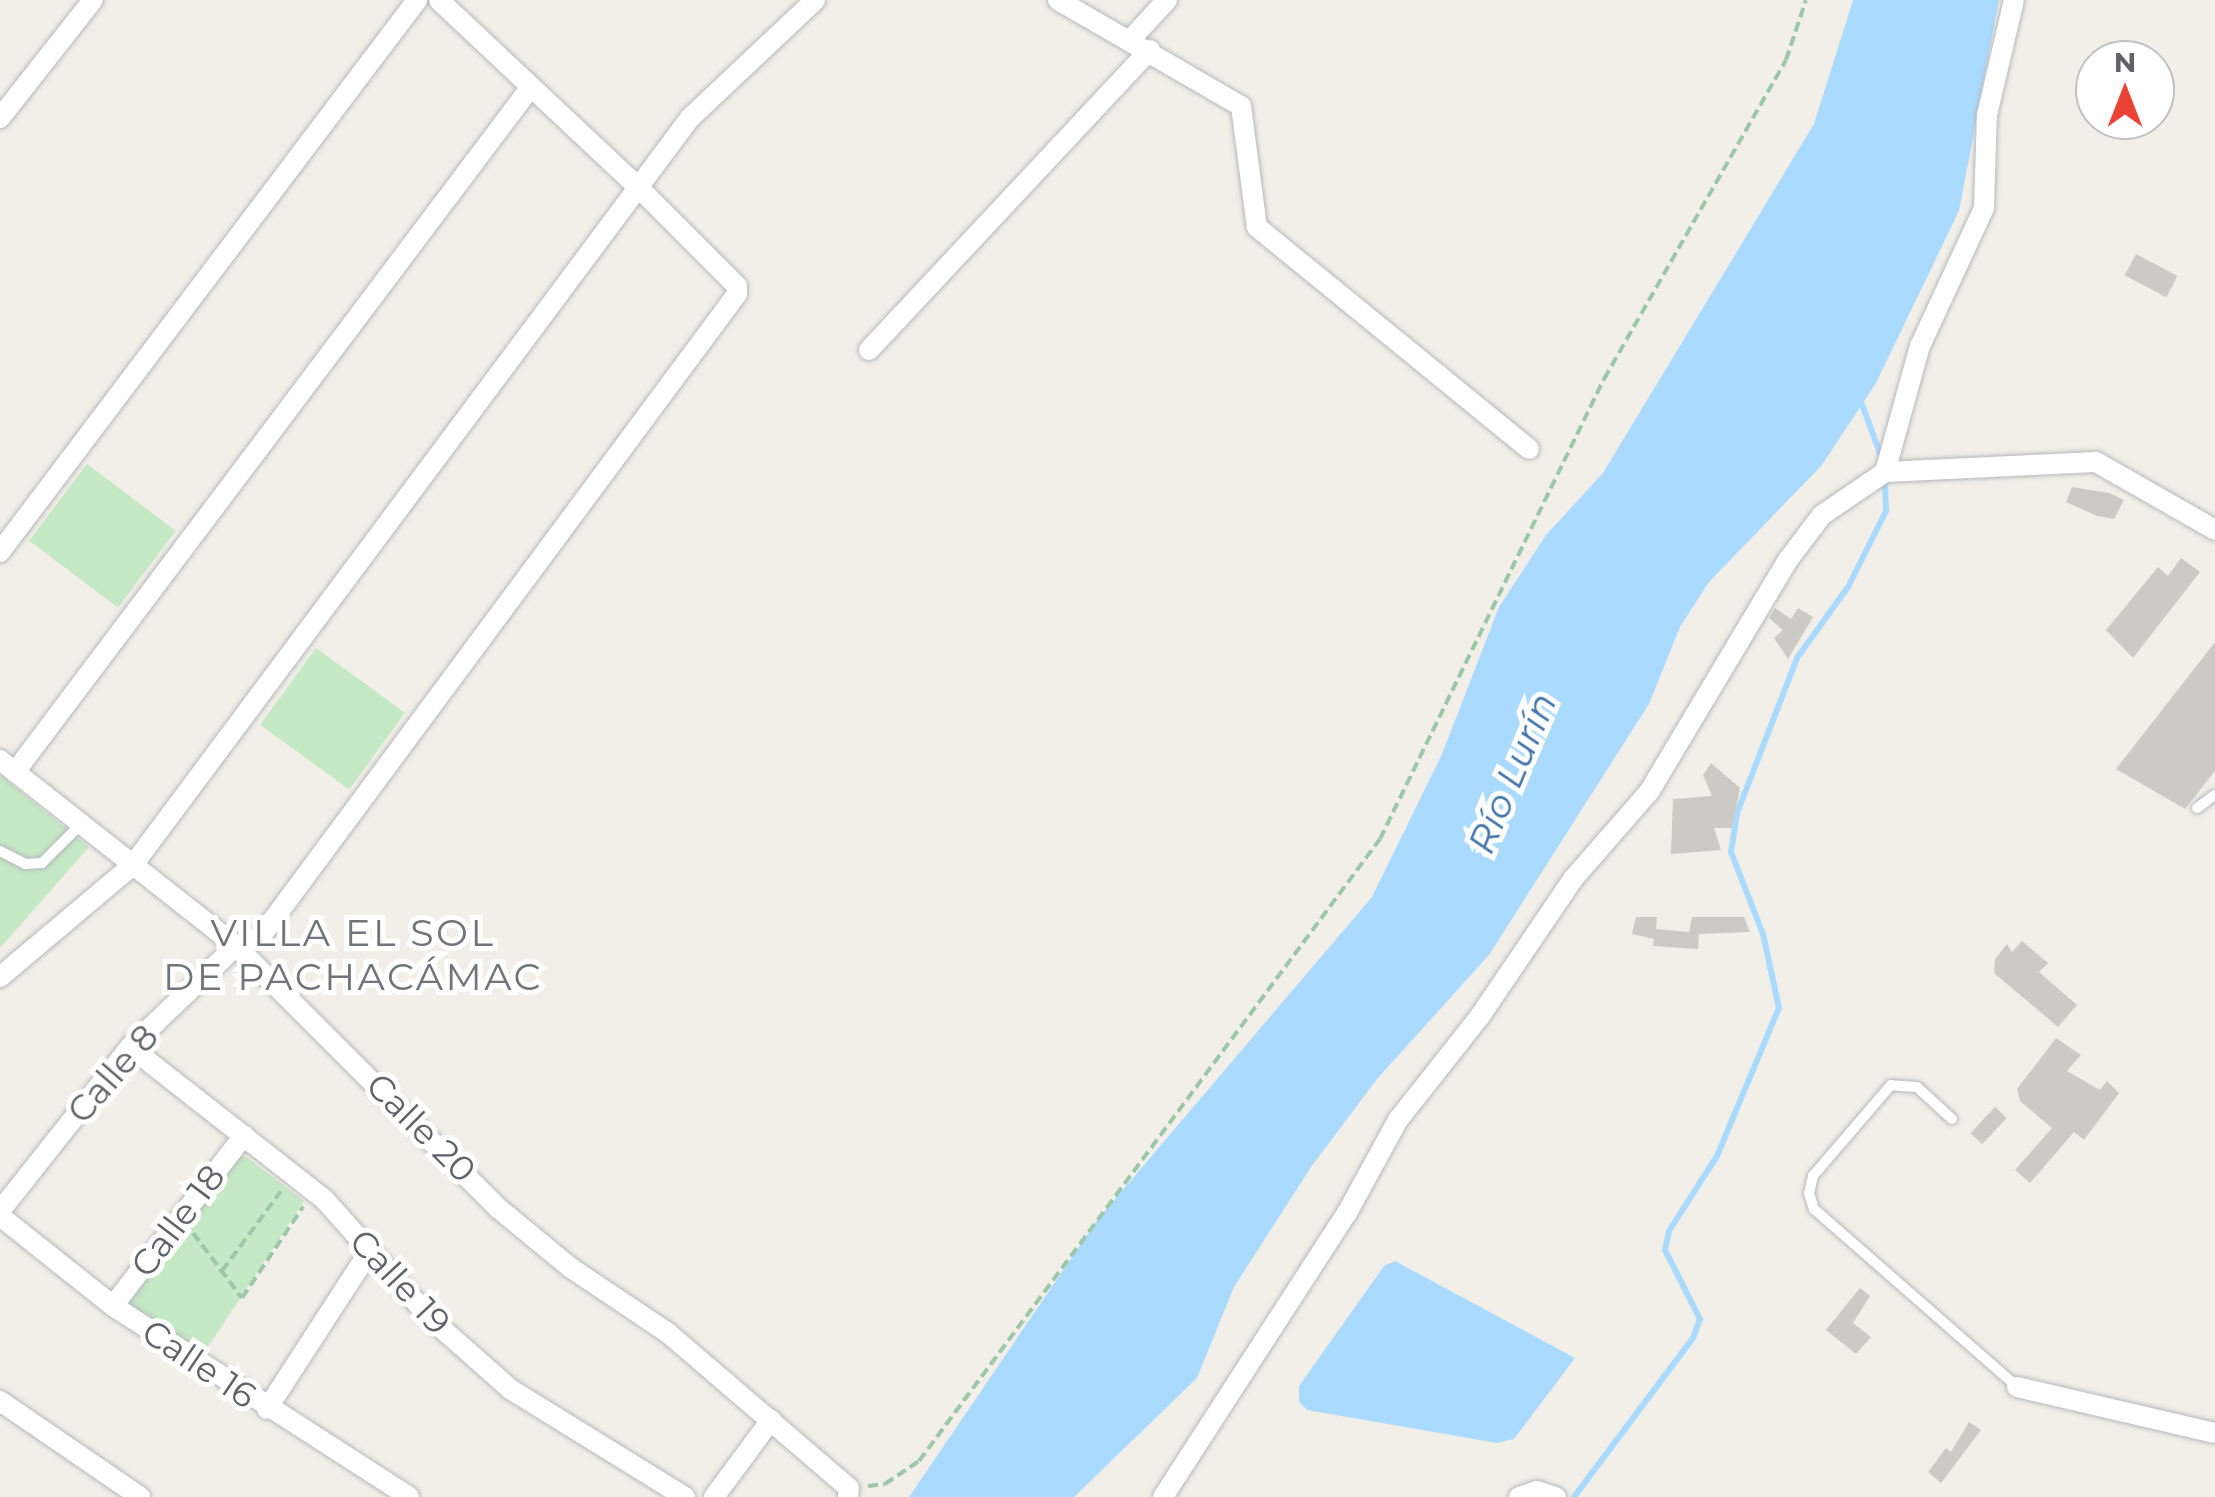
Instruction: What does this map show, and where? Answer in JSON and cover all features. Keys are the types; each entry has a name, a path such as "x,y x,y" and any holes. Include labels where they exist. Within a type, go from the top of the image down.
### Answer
{"street":[{"path":"0,118 93,0"},
{"path":"0,552 418,0"},
{"path":"439,0 639,188"},
{"path":"0,977 133,865 700,106 815,0"},
{"path":"1058,0 1132,38 1244,111 1254,219 1266,238 1529,450"},
{"path":"1132,38 1167,0"},
{"path":"1885,472 1920,346 1984,208 1987,116 2014,0"},
{"path":"869,350 1150,50"},
{"path":"7,766 530,88"},
{"name":"Calle 8","path":"0,1214 130,1047 236,946 262,936 736,294 736,286 639,188"},
{"path":"1162,1497 1347,1213 1398,1120 1480,1016 1573,879 1650,792 1788,560 1822,514 1885,472 2096,462 2215,530"},
{"name":"Calle 20","path":"7,766 236,946 424,1127 498,1208 668,1334 771,1420 848,1492"},
{"name":"Calle 19","path":"130,1047 314,1191 369,1252 510,1390 685,1497"},
{"name":"Calle 18","path":"113,1306 244,1135"},
{"name":"Calle 16","path":"0,1214 113,1306 267,1410 409,1497"},
{"path":"267,1410 369,1252"},
{"path":"2017,1387 2215,1433"},
{"path":"0,1400 140,1497"},
{"path":"714,1497 771,1420"},
{"path":"1519,1497 1537,1490 1556,1497"}],"lane":[{"path":"2197,808 2215,794"},
{"path":"0,851 25,864 42,862 81,824"},
{"path":"1952,1119 1917,1087 1891,1085 1813,1176 1808,1194 1814,1210 2017,1387"}],"path":[{"path":"848,1492 885,1484 920,1461 1380,839 1604,379 1786,60 1806,0"},
{"path":"222,1271 293,1175"},
{"path":"180,1218 242,1298 314,1191"}],"green space":[{"path":"87,464 176,531 118,607 29,541"},
{"path":"316,648 405,713 349,790 260,725"},
{"path":"0,775 89,847 0,948"},
{"path":"237,1157 246,1157 304,1201 204,1353 127,1305 126,1294"}],"water":[{"name":"Río Lurín","path":"1853,0 1999,0 1959,211 1876,383 1822,465 1709,582 1680,627 1649,704 1489,955 1377,1079 1311,1167 1234,1287 1197,1378 1074,1497 909,1497 1098,1219 1372,897 1442,754 1499,607 1546,535 1603,473 1814,124"},
{"path":"1395,1261 1575,1358 1514,1439 1497,1443 1307,1410 1299,1402 1299,1386 1384,1266"}],"building":[{"path":"2136,254 2177,276 2166,297 2125,275"},
{"path":"2072,487 2109,493 2124,500 2114,519 2097,516 2066,502"},
{"path":"2181,558 2200,572 2133,658 2106,630 2158,567 2168,576"},
{"path":"1775,608 1791,619 1798,608 1813,617 1788,659 1774,638 1783,630 1769,618"},
{"path":"2215,642 2215,771 2185,809 2116,769"},
{"path":"1711,763 1740,788 1732,828 1714,828 1721,850 1671,854 1673,799 1712,796 1703,775"},
{"path":"1636,917 1657,917 1656,929 1689,932 1692,917 1744,917 1750,932 1699,934 1698,949 1653,946 1654,939 1632,934"},
{"path":"2022,941 2048,963 2039,972 2077,1005 2058,1027 1994,973 1995,959 2007,944 2012,952"},
{"path":"2056,1038 2081,1055 2067,1071 2100,1090 2107,1081 2119,1093 2084,1140 2074,1132 2030,1183 2015,1170 2052,1128 2020,1101 2017,1089"},
{"path":"1995,1107 2007,1118 1982,1144 1970,1133"},
{"path":"1860,1288 1870,1296 1853,1323 1871,1337 1856,1354 1826,1330"},
{"path":"1969,1422 1981,1430 1941,1483 1928,1472 1946,1448 1951,1452"}],"waterway":[{"path":"1859,396 1882,459"},
{"path":"1574,1497 1693,1338 1700,1319 1665,1250 1669,1231 1717,1156 1779,1008 1763,934 1731,852 1737,813 1797,658 1848,587 1886,511 1885,476"}],"district":[{"name":"VILLA EL SOL DE PACHACÁMAC","path":"353,954"}]}
